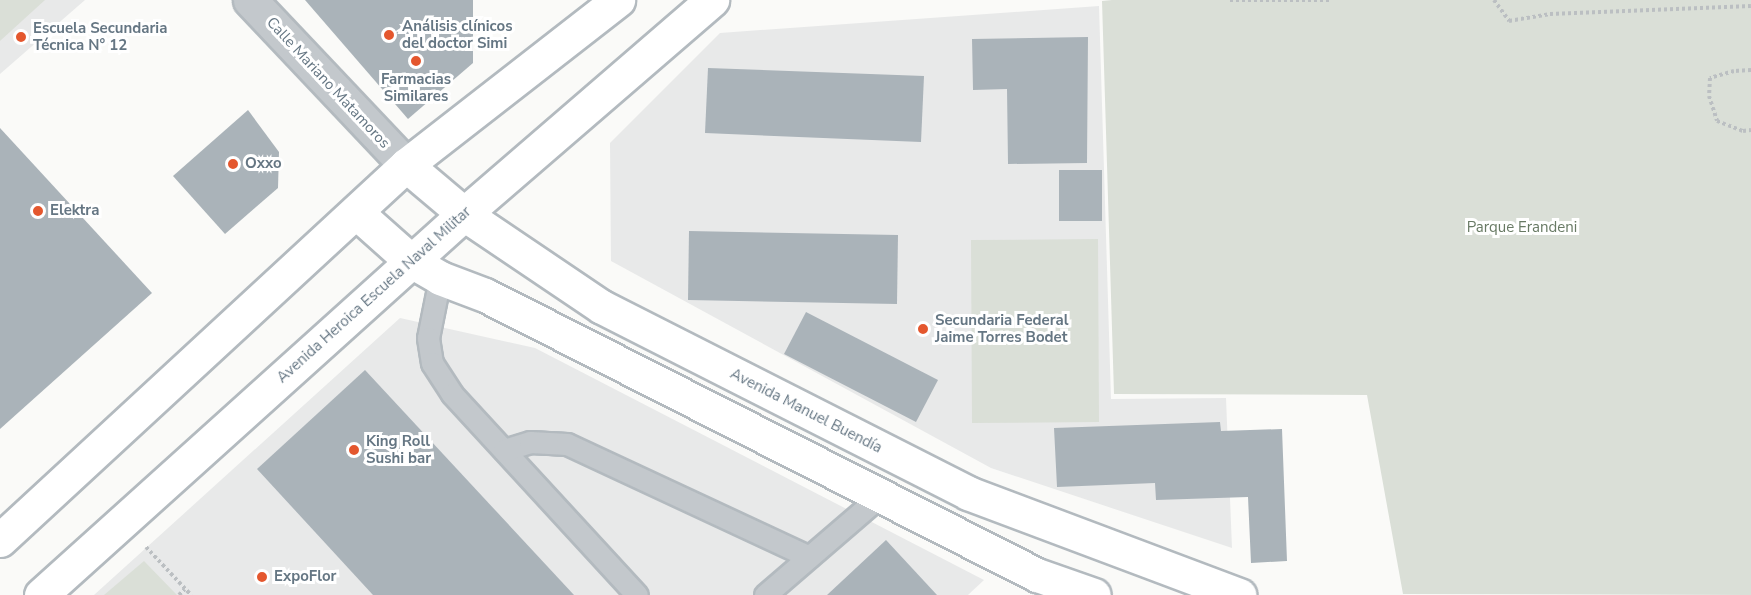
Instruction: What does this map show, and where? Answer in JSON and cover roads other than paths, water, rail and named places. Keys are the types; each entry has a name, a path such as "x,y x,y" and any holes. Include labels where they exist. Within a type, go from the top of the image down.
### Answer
{"street":[{"name":"Calle Mariano Matamoros","path":"250,0 406,165"},
{"path":"0,540 357,213 406,165 618,0 627,0"},
{"name":"Avenida Heroica Escuela Naval Militar","path":"41,595 464,214 712,0"},
{"name":"Avenida Manuel Buendía","path":"406,165 464,214 602,307 968,493 1239,595"},
{"path":"357,213 411,261 440,278 485,295 1037,575 1094,595"}],"lane":[{"path":"440,278 428,338 432,363 452,393 637,595"},
{"path":"504,450 530,442 567,444 809,557"},
{"path":"765,595 880,496"}],"place":[{"name":"Análisis clínicos del doctor Simi","path":"389,35"},
{"name":"Escuela Secundaria Técnica N° 12","path":"21,37"},
{"name":"Farmacias Similares","path":"416,61"},
{"name":"Oxxo","path":"233,164"},
{"name":"Elektra","path":"38,211"},
{"name":"Secundaria Federal Jaime Torres Bodet","path":"923,329"},
{"name":"King Roll Sushi bar","path":"354,450"},
{"name":"ExpoFlor","path":"262,577"}],"park label":[{"name":"Parque Erandeni","path":"1522,228"}]}
